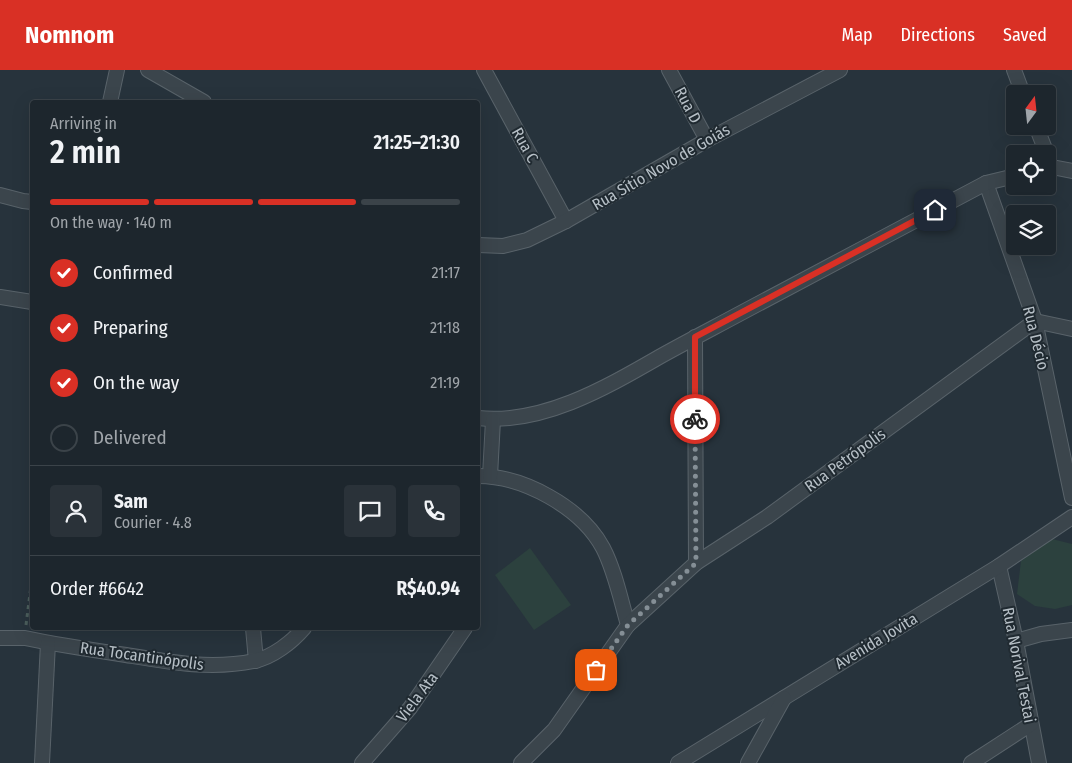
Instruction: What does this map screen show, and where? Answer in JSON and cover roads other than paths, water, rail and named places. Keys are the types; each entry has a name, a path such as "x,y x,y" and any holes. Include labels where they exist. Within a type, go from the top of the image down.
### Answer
{"street":[{"path":"110,100 117,70"},
{"path":"148,70 200,100"},
{"name":"Rua C","path":"484,70 566,221"},
{"name":"Rua D","path":"669,70 707,140"},
{"path":"1014,70 1020,85"},
{"name":"Rua Sítio Novo de Goiás","path":"480,244 503,246 527,240 566,221 707,140 837,71"},
{"path":"1056,164 1072,171"},
{"path":"480,418 493,420 526,415 565,405 599,391 695,337 986,183 1006,178"},
{"name":"Rua Décio","path":"986,183 1034,321 1072,498"},
{"path":"0,194 30,202"},
{"path":"0,297 30,302"},
{"path":"1034,321 1072,329"},
{"name":"Rua Petrópolis","path":"628,625 696,563 767,517 1034,321"},
{"path":"695,337 696,563"},
{"path":"493,420 484,476 526,486 545,495 563,506 585,524 603,548 617,585 628,625 554,730 521,763"},
{"name":"Avenida Jovita","path":"678,763 999,566 1072,517"},
{"name":"Rua Norival Testai","path":"999,566 1016,641 1039,763"},
{"path":"253,630 256,661"},
{"name":"Rua Tocantinópolis","path":"0,638 25,638 185,664 210,666 256,661 279,650 302,630"},
{"name":"Viela Ata","path":"362,763 410,708 464,630"},
{"path":"1016,641 1041,634 1072,630"},
{"path":"42,763 48,643"},
{"path":"748,763 785,697"},
{"path":"971,763 1031,724"}]}
